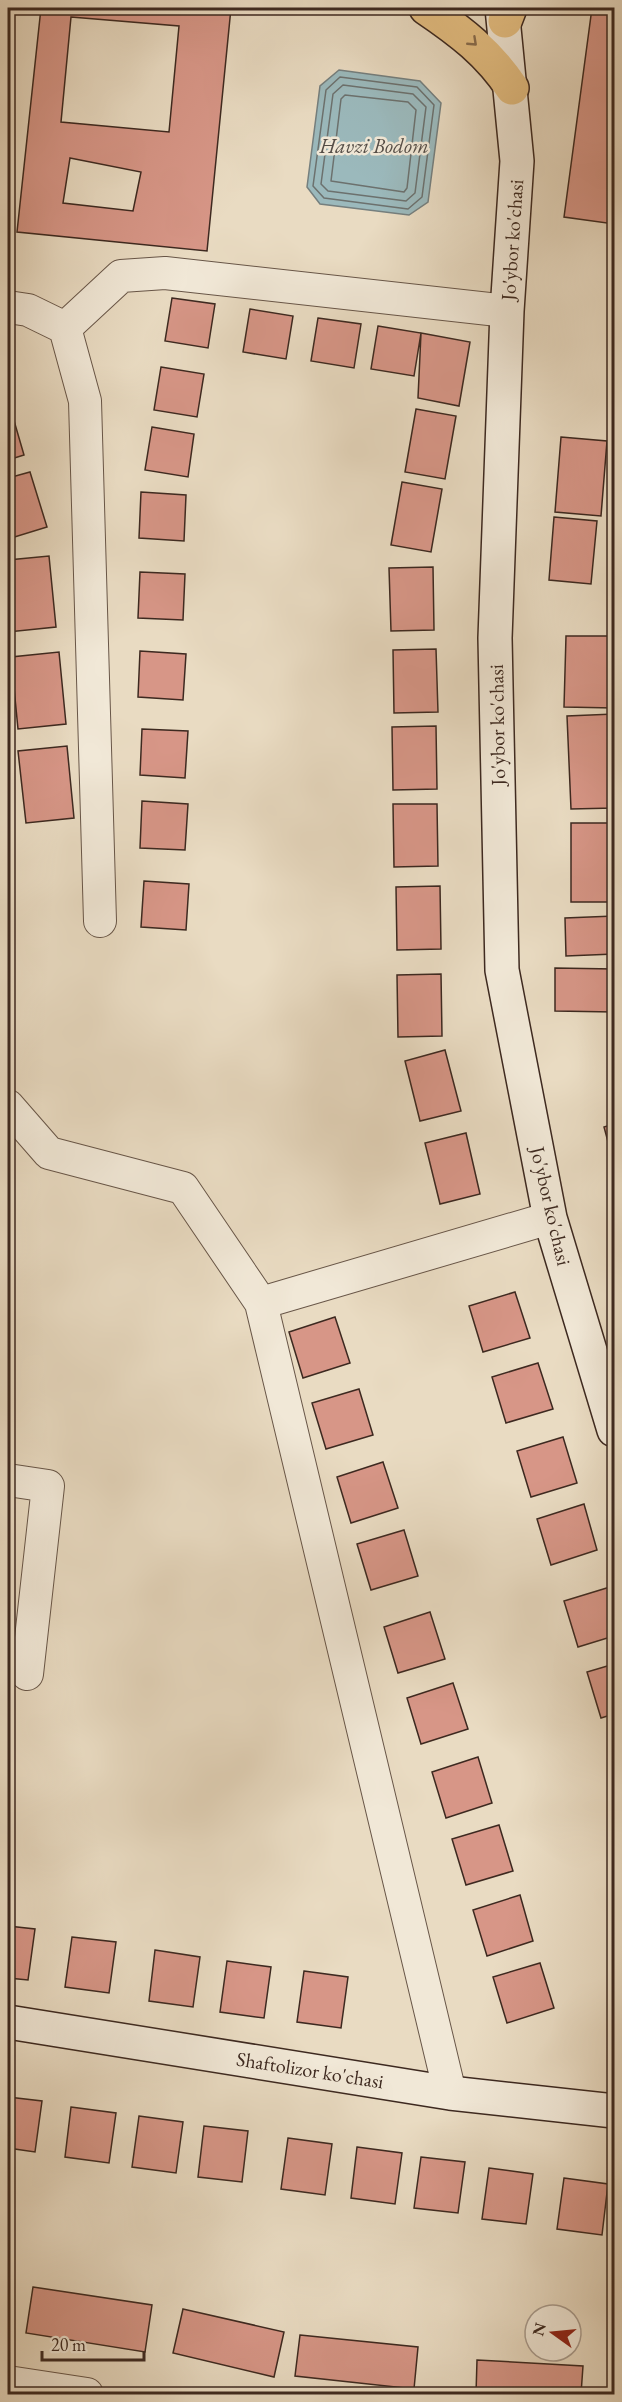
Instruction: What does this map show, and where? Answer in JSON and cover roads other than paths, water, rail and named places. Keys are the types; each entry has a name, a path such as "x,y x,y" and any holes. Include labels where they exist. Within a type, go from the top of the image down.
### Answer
{"main road":[{"path":"426,8 467,36 499,68 512,88"}],"street":[{"name":"Jo'ybor ko'chasi","path":"506,12 517,160 507,311 495,638 502,970 550,1218 615,1430"},
{"path":"65,328 121,276 165,273 507,311"},
{"path":"8,307 28,310 65,328 85,401 100,921"},
{"path":"8,1106 49,1153 183,1188 261,1303 450,2092"},
{"path":"261,1303 550,1218"},
{"path":"8,1479 48,1486 27,1674"},
{"name":"Shaftolizor ko'chasi","path":"8,2022 450,2092 615,2111"},
{"path":"8,2382 87,2394"}],"water":[{"name":"Havzi Bodom","path":"339,70 420,81 441,103 428,202 409,215 320,204 307,187 320,86"}]}
